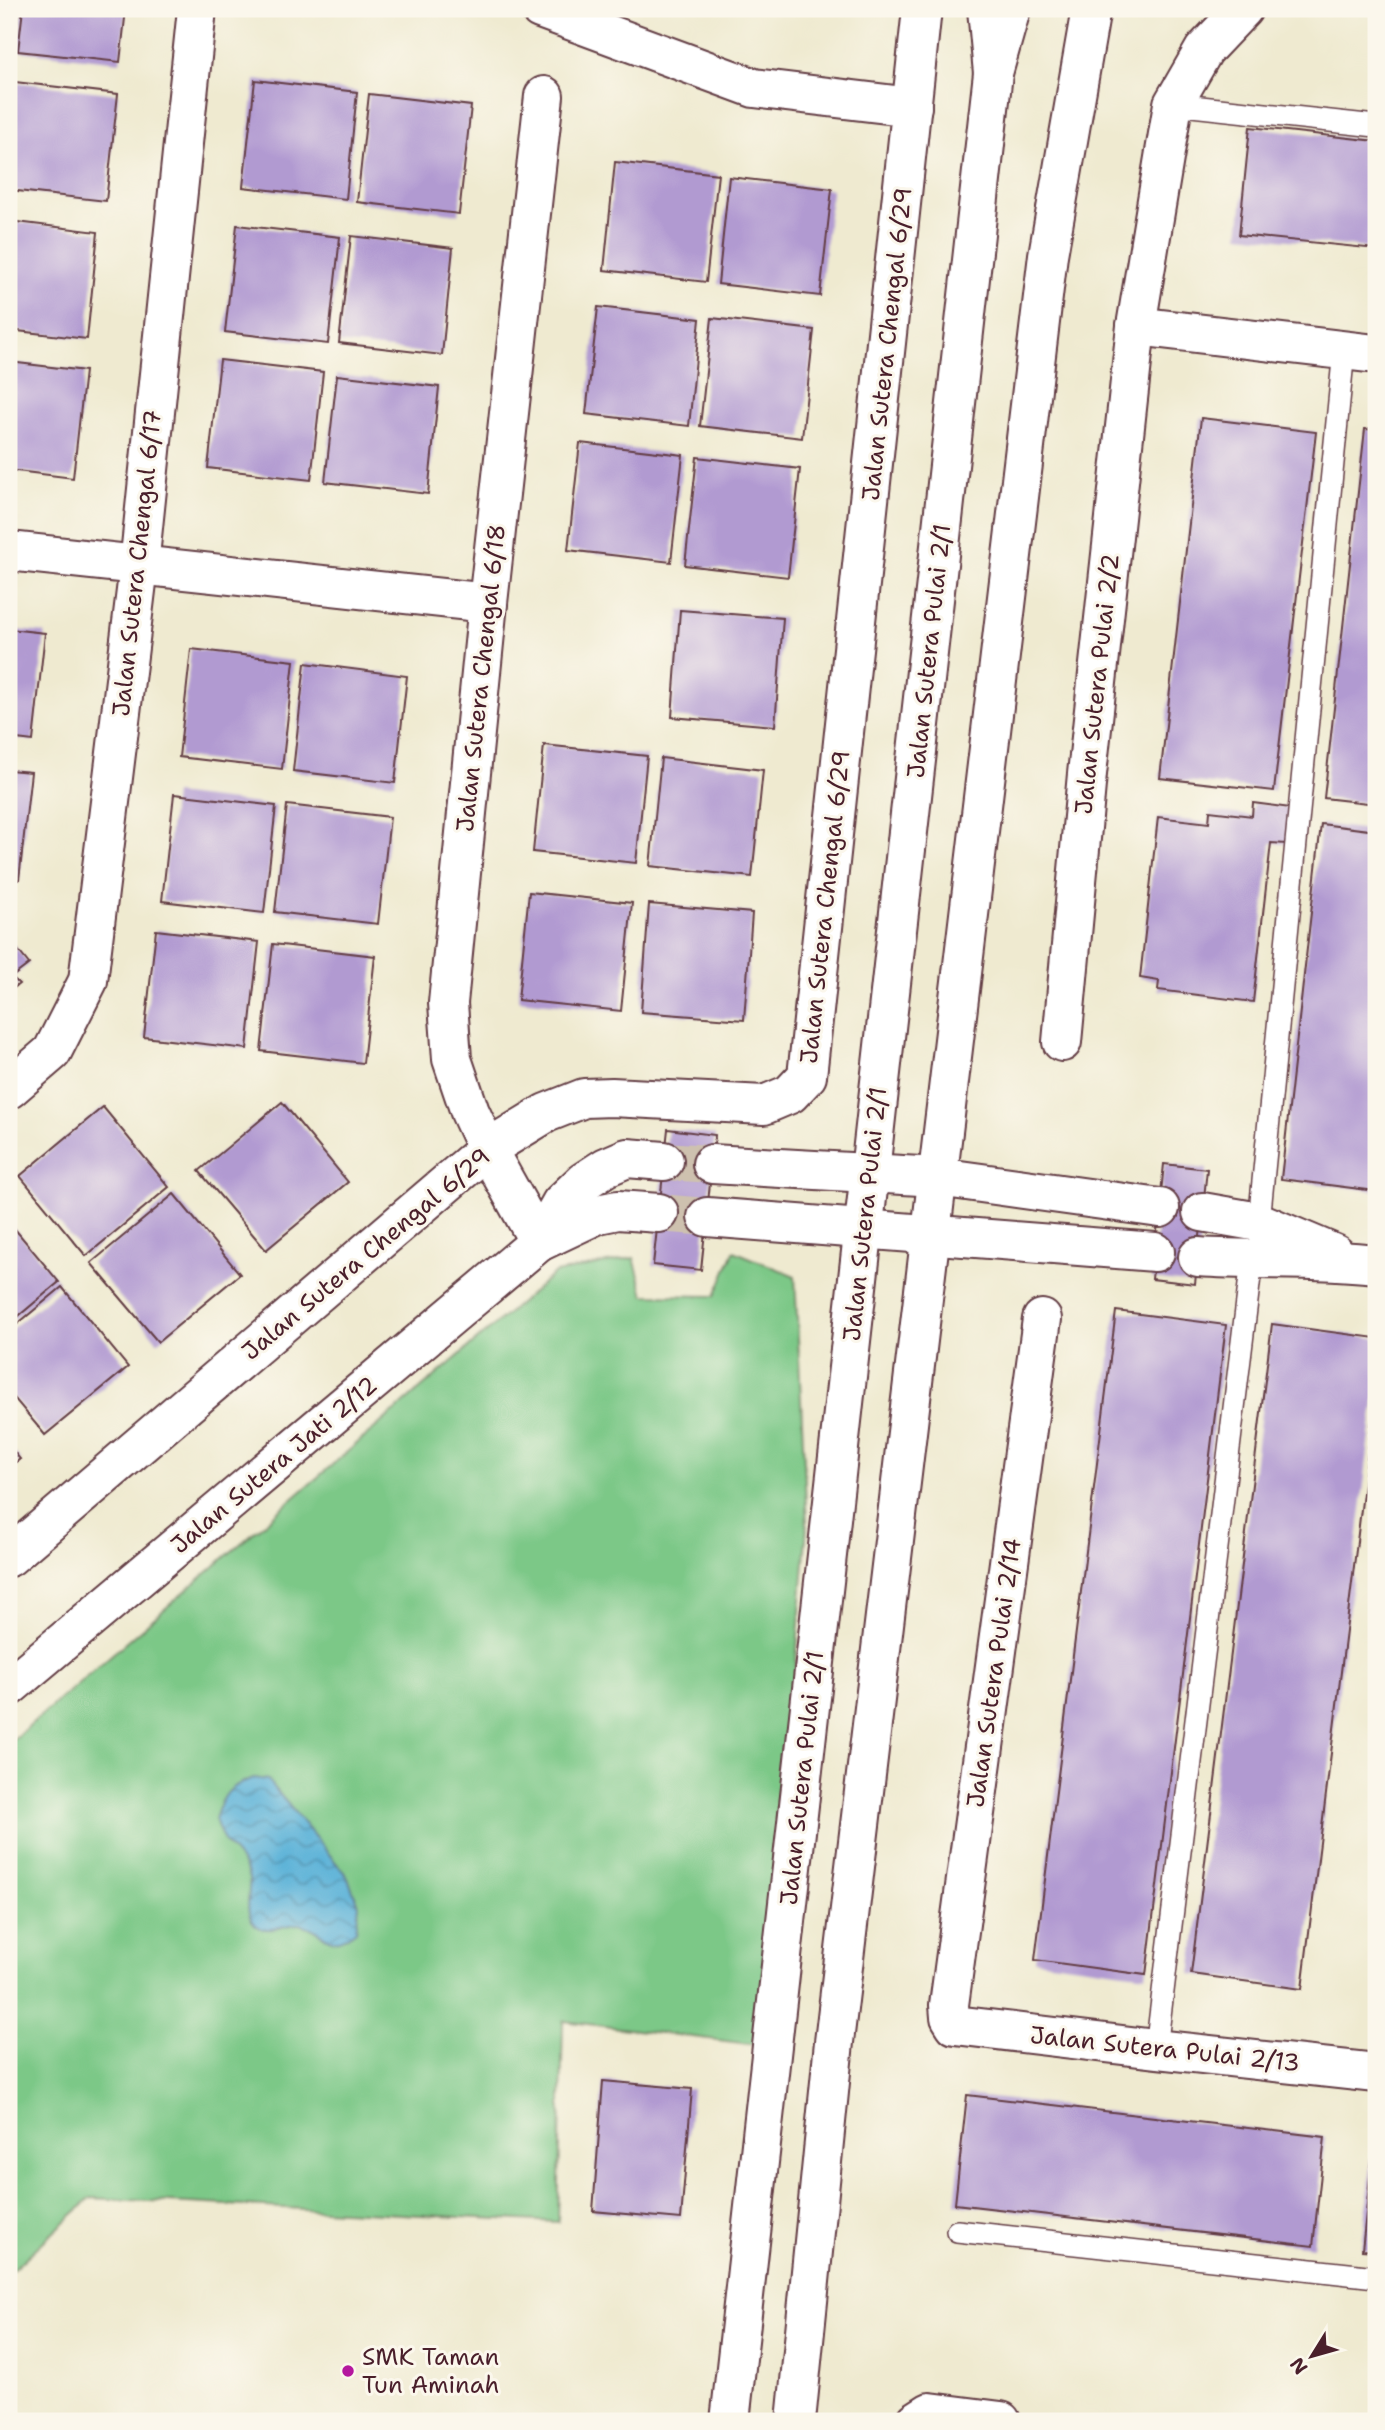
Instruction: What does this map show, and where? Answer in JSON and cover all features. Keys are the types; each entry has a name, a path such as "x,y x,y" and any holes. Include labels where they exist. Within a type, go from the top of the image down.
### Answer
{"street":[{"name":"Jalan Sutera Chengal 6/17","path":"9,1089 52,1052 88,981 139,566 197,9"},
{"path":"540,9 754,88 912,107"},
{"name":"Jalan Sutera Chengal 6/29","path":"9,1557 488,1149 545,1113 584,1098 764,1105 790,1094 807,1076 922,9"},
{"path":"987,9 993,73"},
{"name":"Jalan Sutera Pulai 2/1","path":"730,2421 993,73 1011,9"},
{"path":"796,2421 834,2042 1048,255 1091,9"},
{"path":"1173,104 1204,50 1243,9"},
{"name":"Jalan Sutera Chengal 6/18","path":"539,1242 470,1112 452,1059 448,1003 488,603 544,96"},
{"name":"Jalan Sutera Pulai 2/2","path":"1062,1042 1087,774 1136,326 1173,104"},
{"path":"1136,326 1360,352"},
{"path":"9,551 488,603"},
{"name":"Jalan Sutera Jati 2/12","path":"539,1242 561,1203 583,1182 606,1167 627,1158 664,1161"},
{"path":"712,1164 937,1177 1160,1208"},
{"name":"Jalan Sutera Jati 2/12","path":"9,1687 539,1242 598,1214 618,1210 659,1213"},
{"path":"1202,1212 1259,1222 1365,1263"},
{"path":"707,1217 1155,1252"},
{"path":"1198,1257 1365,1263"},
{"name":"Jalan Sutera Pulai 2/14","path":"955,2025 950,2017 949,2006 1042,1320"},
{"name":"Jalan Sutera Pulai 2/13","path":"955,2025 1376,2073"},
{"path":"923,2417 1001,2421"}],"lane":[{"path":"1173,104 1376,127"},
{"path":"1259,1222 1360,352"},
{"path":"1156,2049 1252,1260"},
{"path":"957,2231 1376,2277"}],"green space":[{"path":"734,1251 795,1276 807,1525 765,2046 563,2021 558,2222 91,2198 9,2273 9,1743 555,1273 634,1258 644,1295 715,1296"}],"water":[{"path":"254,1778 268,1780 347,1876 359,1905 356,1930 346,1937 332,1940 308,1926 299,1924 261,1928 252,1921 248,1910 247,1873 223,1839 215,1819 228,1792 238,1784"}],"building":[{"path":"23,9 126,9 120,62 18,51"},
{"path":"255,80 357,92 346,199 243,187"},
{"path":"15,82 118,94 106,201 9,190 9,144"},
{"path":"369,94 471,106 459,214 357,202"},
{"path":"1250,127 1376,141 1376,249 1239,235"},
{"path":"615,162 718,174 706,282 604,270"},
{"path":"729,177 832,189 820,296 718,284"},
{"path":"9,221 98,232 87,339 9,330"},
{"path":"237,225 340,237 328,344 225,332"},
{"path":"351,236 453,248 442,355 339,343"},
{"path":"598,307 700,319 689,426 586,414"},
{"path":"712,318 814,330 802,438 700,426"},
{"path":"220,360 323,372 311,480 208,468"},
{"path":"9,362 85,371 73,478 9,470"},
{"path":"337,375 439,387 428,494 325,482"},
{"path":"1201,418 1316,432 1274,791 1160,778"},
{"path":"1365,429 1376,430 1376,804 1324,798"},
{"path":"580,443 683,455 671,562 568,550"},
{"path":"697,457 800,469 788,577 685,565"},
{"path":"680,610 783,618 775,726 672,717"},
{"path":"9,629 45,633 33,741 9,738"},
{"path":"191,649 294,661 282,769 179,757"},
{"path":"305,663 407,676 395,783 293,771"},
{"path":"544,745 647,756 636,863 533,852"},
{"path":"661,758 763,770 752,877 650,866"},
{"path":"9,770 31,772 19,880 9,879"},
{"path":"174,794 276,806 264,913 162,901"},
{"path":"1253,803 1291,808 1287,844 1271,843 1253,1002 1158,990 1159,981 1140,978 1158,817 1209,823 1210,811 1252,816"},
{"path":"287,805 390,817 378,924 275,912"},
{"path":"1321,824 1376,831 1376,1191 1281,1179"},
{"path":"529,892 632,903 621,1011 518,1000"},
{"path":"649,904 752,913 744,1020 641,1012"},
{"path":"156,930 259,942 247,1049 144,1037"},
{"path":"9,939 29,964 12,977 19,984 9,992"},
{"path":"273,944 375,956 363,1063 261,1051"},
{"path":"282,1102 348,1182 266,1250 199,1171"},
{"path":"103,1107 169,1187 86,1256 20,1176"},
{"path":"668,1129 715,1135 701,1270 653,1265"},
{"path":"1164,1164 1207,1169 1195,1284 1152,1279"},
{"path":"174,1194 240,1274 158,1342 91,1263"},
{"path":"9,1222 59,1282 9,1324"},
{"path":"62,1287 128,1367 45,1435 9,1392 9,1331"},
{"path":"1116,1311 1226,1325 1146,1975 1035,1960"},
{"path":"1272,1324 1376,1338 1376,1387 1302,1989 1191,1974"},
{"path":"9,1446 20,1459 9,1468"},
{"path":"603,2081 692,2089 681,2219 593,2211"},
{"path":"967,2095 1325,2137 1313,2246 955,2204"},
{"path":"1374,2140 1376,2141 1376,2251 1362,2250"}],"tunnel":[{"path":"664,1161 712,1164"},
{"path":"659,1213 707,1217"}],"place":[{"name":"SMK Taman Tun Aminah","path":"348,2371"}]}
